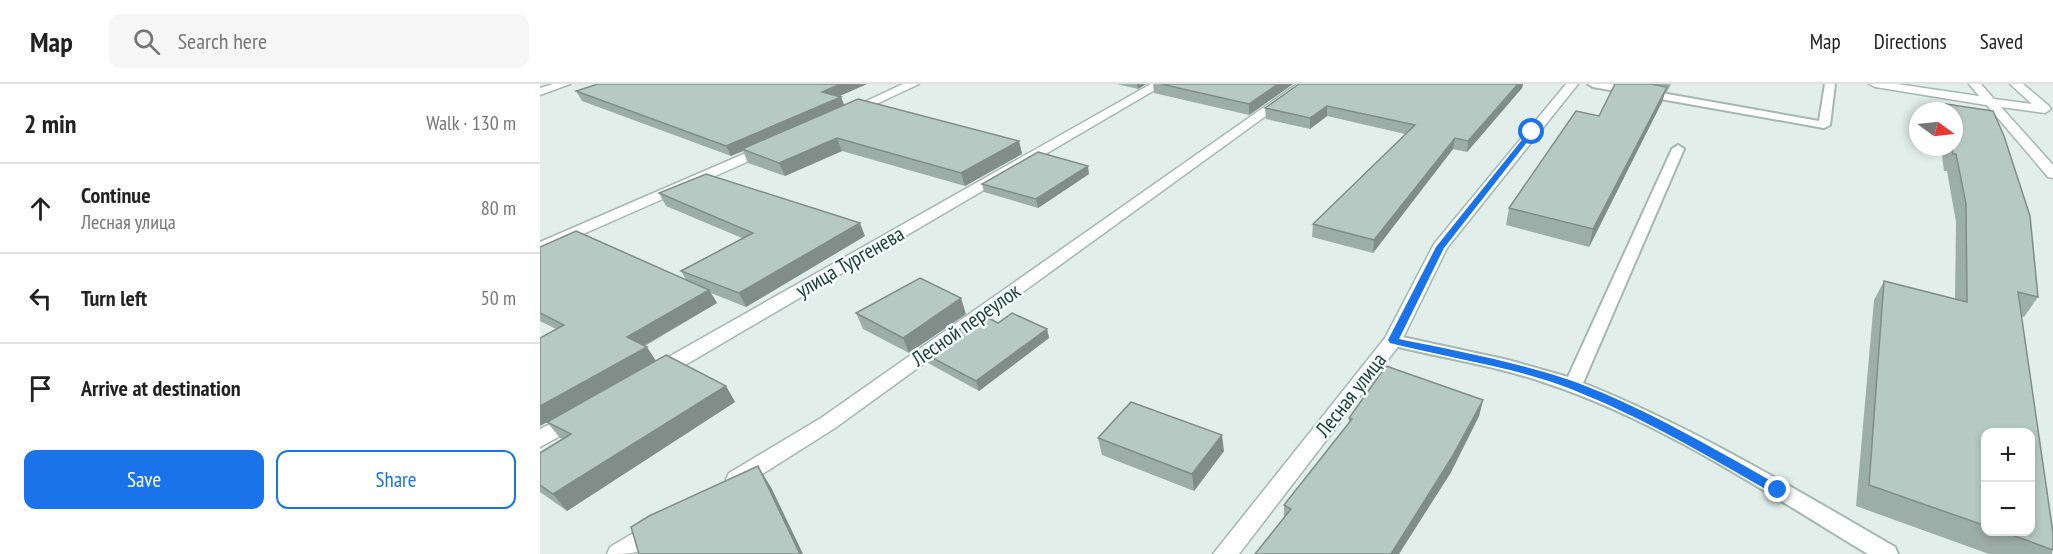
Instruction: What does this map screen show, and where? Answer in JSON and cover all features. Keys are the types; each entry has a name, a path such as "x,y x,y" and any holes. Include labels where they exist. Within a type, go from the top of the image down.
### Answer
{"street":[{"path":"540,92 564,84"},
{"path":"836,118 913,84"},
{"name":"улица Тургенева","path":"643,380 1159,84"},
{"name":"Лесной переулок","path":"718,490 828,423 1304,84"},
{"name":"Лесная улица","path":"1225,554 1393,340 1440,247 1572,84"},
{"path":"1875,84 2049,113"},
{"path":"1975,84 2053,174"},
{"path":"2016,84 2049,113"},
{"path":"540,248 782,142"},
{"path":"540,439 592,410"},
{"path":"620,554 669,521"}],"lane":[{"path":"1593,84 1824,125 1830,84"},
{"path":"1574,386 1678,149"},
{"path":"1393,340 1463,355 1574,386 1680,435 1887,554"}],"building":[{"path":"598,84 840,84 822,92 841,97 726,146 576,91"},
{"path":"1161,84 1278,84 1249,104"},
{"path":"1299,84 1518,84 1468,141 1455,138 1374,240 1313,224 1415,125 1327,106 1310,118 1265,108"},
{"path":"1615,84 1651,84 1667,87 1593,229 1509,208 1576,111 1599,116"},
{"path":"858,99 1019,141 961,173 837,138 779,163 742,149"},
{"path":"1963,107 1993,111 2004,136 2030,216 2038,297 2018,292 2053,533 2053,550 2015,536 2035,536 2035,428 1981,428 1981,524 1869,485 1884,281 1967,302 1966,204 1956,156 1963,156"},
{"path":"1038,152 1088,166 1036,199 982,184"},
{"path":"706,174 860,223 739,293 681,271 753,233 659,193"},
{"path":"576,231 709,290 627,337 647,347 540,406 540,338 564,325 540,313 540,247"},
{"path":"920,278 961,298 903,338 856,313"},
{"path":"1012,313 1047,329 976,381 925,354 981,314 998,323"},
{"path":"666,355 726,386 553,494 540,485 540,453 571,434 547,422"},
{"path":"1386,366 1483,400 1452,457 1391,554 1255,554 1291,509 1284,505 1352,419 1349,418"},
{"path":"1131,402 1222,435 1192,474 1098,438"},
{"path":"758,466 800,554 639,554 631,527 649,516"}],"route":[{"path":"1532,132 1440,247 1393,340 1463,355 1574,386 1680,435 1778,490"}]}
